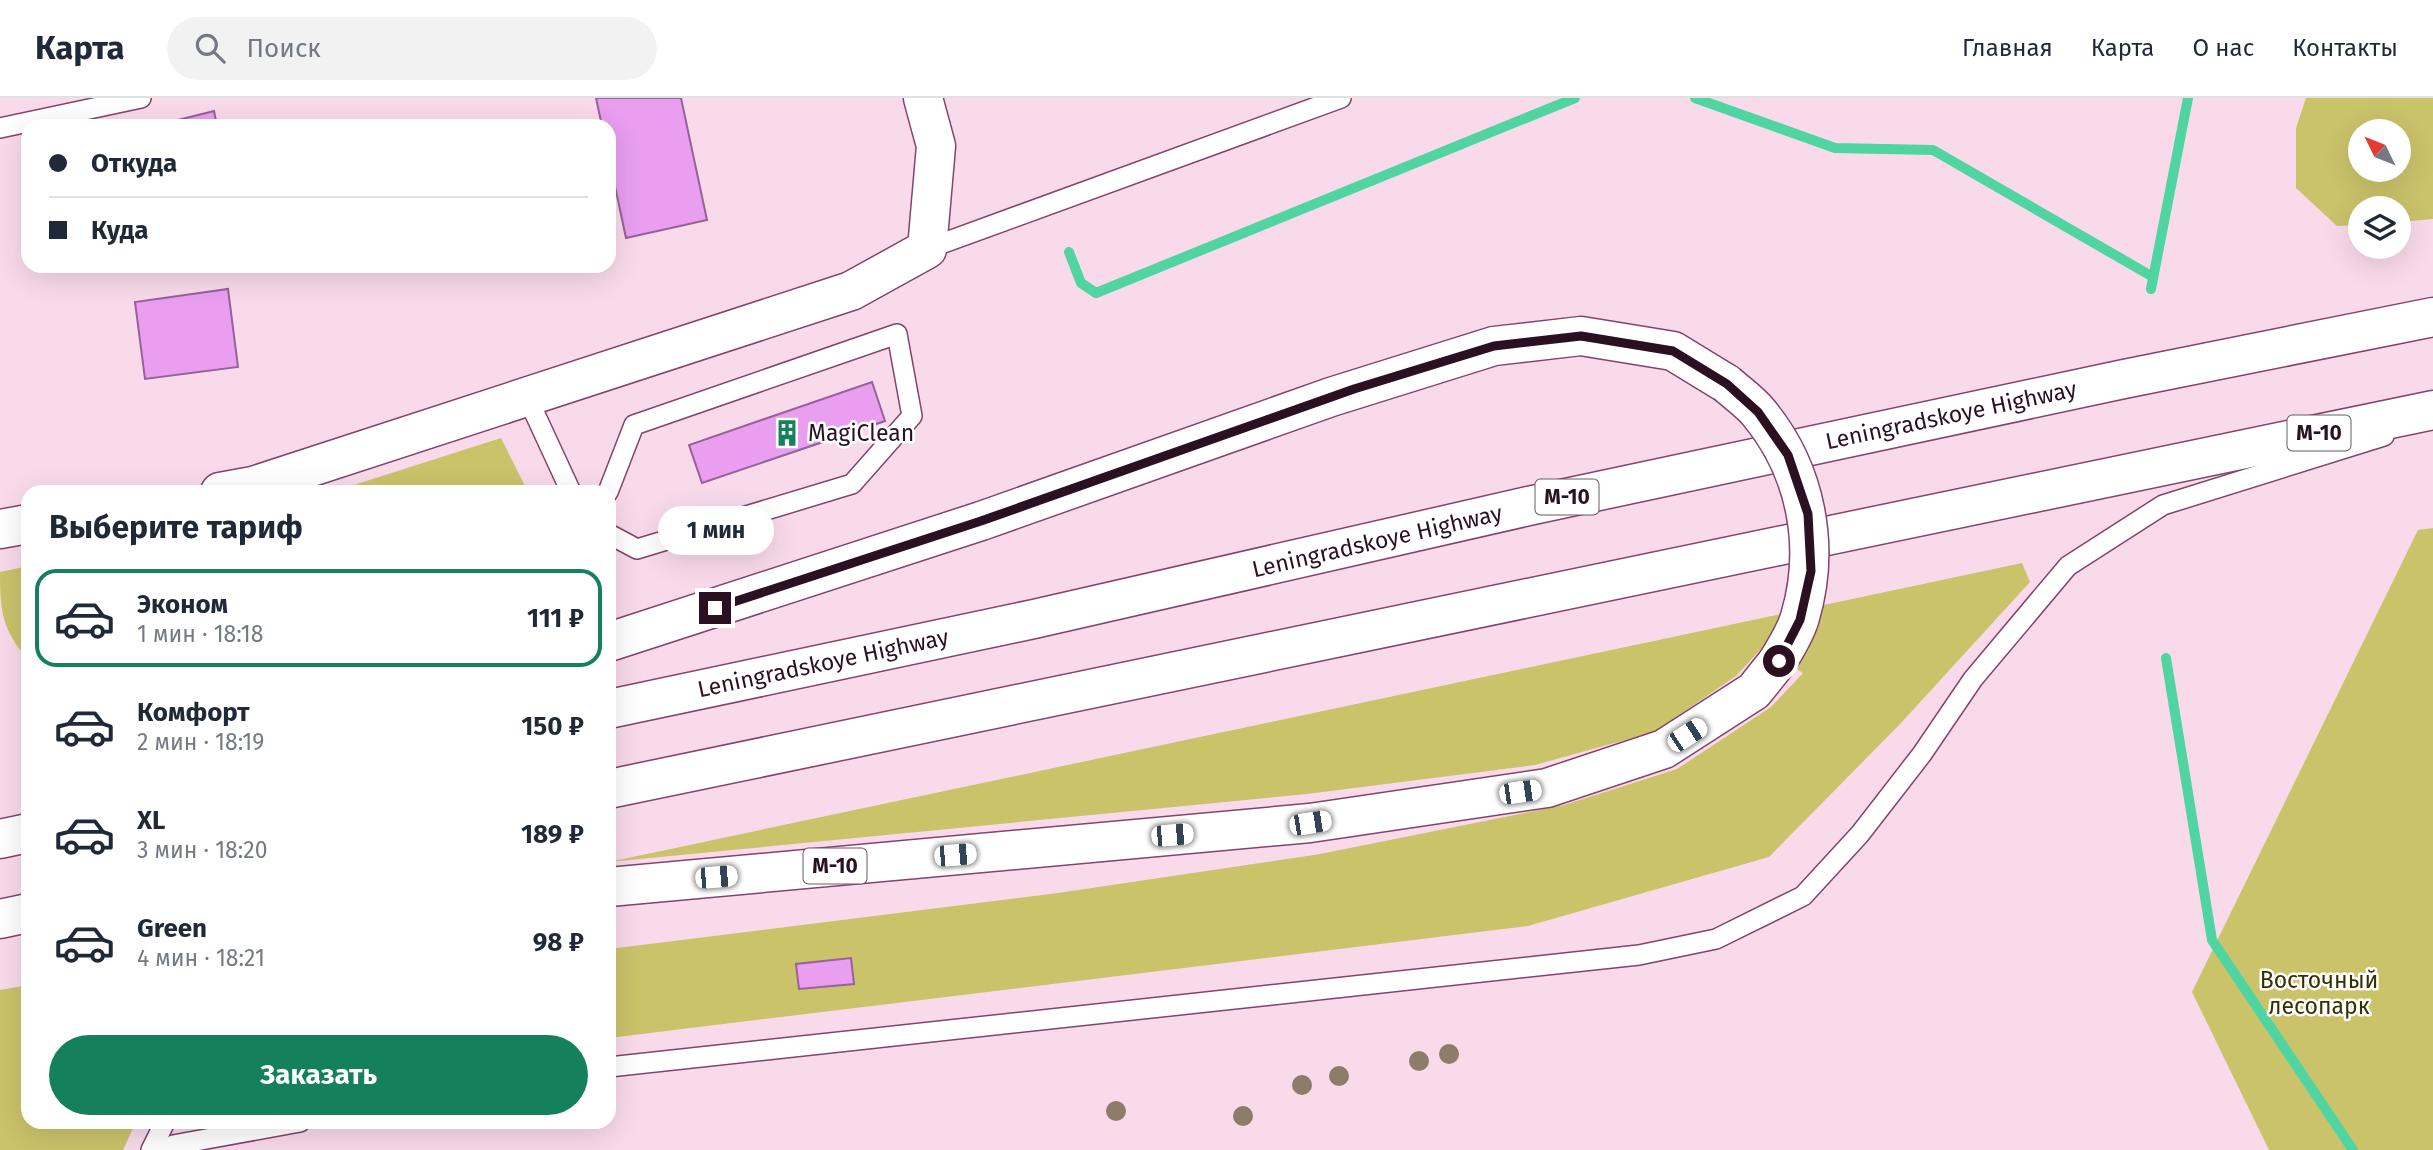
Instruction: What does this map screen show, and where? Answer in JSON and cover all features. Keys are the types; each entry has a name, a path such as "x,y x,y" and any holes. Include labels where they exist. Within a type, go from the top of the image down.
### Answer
{"main road":[{"path":"256,485 528,399 852,291 928,249 936,146 923,98"},
{"name":"Leningradskoye Highway","path":"616,708 1034,620 1546,502 2123,379 2433,317"},
{"name":"М-10","path":"616,640 981,521 1331,397 1494,346 1581,336 1673,351 1727,384 1758,412 1788,455 1808,514 1811,571 1800,620 1779,661 1754,691 1664,750 1547,788 1310,823 616,886"},
{"name":"М-10","path":"616,788 2433,410"},
{"path":"0,528 21,525"},
{"path":"0,839 21,834"},
{"path":"0,919 21,914"}],"lane":[{"path":"42,119 141,98"},
{"path":"928,249 1341,98"},
{"path":"0,128 21,124"},
{"path":"611,485 634,425 897,334 912,416 852,484 637,549 616,538"},
{"path":"528,399 568,485"},
{"path":"616,1066 1639,955 1716,939 1803,895 1813,885 1860,834 1922,754 1973,679 2068,566 2164,505 2355,447 2433,418"},
{"path":"152,1150 162,1129"},
{"path":"168,1150 173,1145 261,1129"}],"green space":[{"path":"2306,98 2433,98 2433,219 2411,221 2411,196 2348,196 2348,226 2337,226 2296,188 2296,128"},
{"path":"501,438 524,485 354,485"},
{"name":"Восточный лесопарк","path":"2433,528 2433,1150 2269,1150 2192,992 2418,530"},
{"path":"2022,563 2030,582 1901,723 1769,857 1528,926 616,1037 616,948 1058,893 1320,854 1564,805 1677,769 1771,707 1803,673 1762,648 1736,676 1654,732 1535,765 1307,794 616,861"},
{"path":"21,568 21,651 4,619 0,572"},
{"path":"21,986 21,1129 133,1129 123,1150 0,1150 0,990"}],"building":[{"path":"596,98 681,98 707,220 626,238 616,191 616,119 600,119"},
{"path":"214,111 216,119 182,119"},
{"path":"228,289 238,367 145,379 135,302"},
{"name":"MagiClean","path":"872,382 885,421 702,483 689,445"},
{"path":"851,958 854,984 799,989 796,964"}],"waterway":[{"path":"1069,252 1081,283 1096,293 1575,98"},
{"path":"1695,98 1835,148 1933,150 2153,277"},
{"path":"2151,289 2188,98"},
{"path":"2166,658 2212,940 2353,1150"}],"place":[{"name":"MagiClean","path":"787,433"}],"route":[{"path":"715,608 981,521 1354,389 1494,346 1581,336 1673,351 1727,384 1758,412 1788,455 1808,514 1811,571 1800,620 1779,661"}]}
